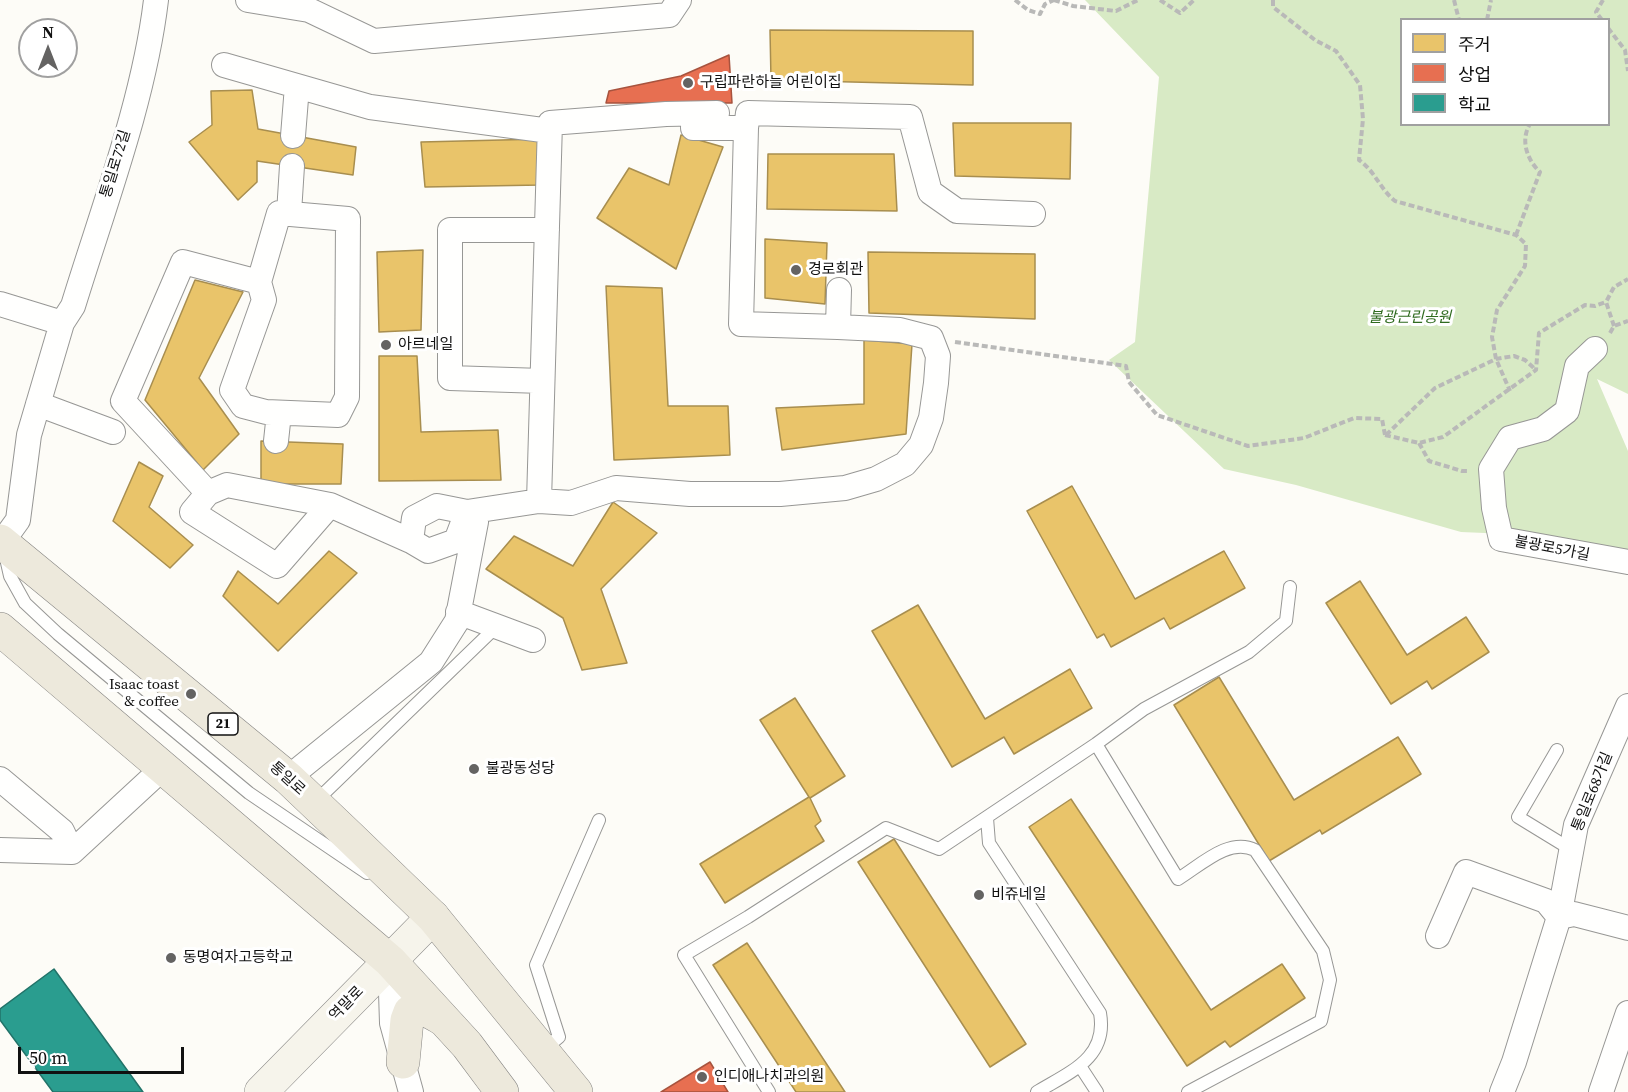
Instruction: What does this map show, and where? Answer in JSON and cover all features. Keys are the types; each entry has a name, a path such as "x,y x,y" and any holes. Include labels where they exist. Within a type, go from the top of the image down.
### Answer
{"main road":[{"name":"통일로","path":"1,543 288,778 433,917 576,1092"},
{"path":"0,629 390,961 444,1020 502,1092"},
{"path":"407,1077 407,1020 410,1012 426,1009 444,1020"}],"street":[{"name":"통일로72길","path":"1,543 18,520 29,435 62,323 72,306 118,158 152,38 156,0"},
{"path":"248,0 309,10 374,41 669,15 679,0"},
{"path":"224,65 370,107 550,131"},
{"path":"293,136 297,86"},
{"path":"539,501 550,123 666,114 717,113"},
{"path":"411,541 414,518 437,506 467,512 539,501 571,503 616,488 690,494 780,494 845,488 876,479 905,464 921,446 930,418 936,383 938,356 930,338 900,330 741,324 748,113 910,117 930,192 957,211 1033,214"},
{"path":"687,128 746,128"},
{"path":"290,213 292,166"},
{"path":"279,213 290,213 348,219 346,397 338,415 266,412 243,405 232,390 264,300 259,282 279,213"},
{"path":"542,381 450,378 450,230 547,230"},
{"path":"208,493 123,401 183,262 259,282"},
{"path":"838,327 839,290"},
{"path":"0,304 62,323"},
{"path":"1491,469 1510,438 1543,429 1567,411 1577,366 1595,349"},
{"path":"38,404 113,432"},
{"path":"276,441 279,412"},
{"name":"불광로5가길","path":"1491,469 1494,508 1501,539 1628,562"},
{"path":"330,505 277,566 192,512 208,493 227,485 274,489 330,505 411,541 428,551 456,541 467,512"},
{"path":"288,778 431,662 457,621 476,522 467,512"},
{"path":"458,612 532,640"},
{"name":"통일로68가길","path":"1502,1092 1515,1062 1559,916 1576,825 1619,755 1628,706"},
{"path":"0,850 72,852 164,768"},
{"path":"0,779 62,831 72,852"},
{"path":"1438,936 1466,872 1546,901 1559,916 1574,914 1628,928"},
{"name":"역말로","path":"261,1092 433,917"},
{"path":"390,961 392,1023 407,1077"},
{"path":"1600,1092 1628,1013"}],"lane":[{"path":"1,543 10,576 25,603 58,634 249,793 433,917"},
{"path":"769,1092 684,955 748,917 886,828 939,849 1096,744 1144,709 1249,652 1286,621 1290,587"},
{"path":"314,803 497,626"},
{"path":"1096,744 1178,879 1232,845 1245,844 1256,850 1323,951 1330,980 1321,1021 1188,1092"},
{"path":"1557,750 1518,817 1572,850"},
{"path":"987,818 989,843 1100,1013 1103,1028 1100,1045 1080,1066 1037,1092"},
{"path":"542,1051 559,1037 536,965 599,820"},
{"path":"1080,1066 1097,1092"}],"path":[{"path":"1015,0 1028,10 1040,14 1045,4 1054,0 1073,6 1116,11 1138,0"},
{"path":"1160,0 1180,13 1194,0"},
{"path":"1273,0 1273,7 1315,40 1336,51 1360,85 1363,120 1359,160 1370,168 1382,190 1395,201 1516,235 1526,244 1525,266 1497,310 1492,337 1496,358 1510,391"},
{"path":"1454,0 1458,18"},
{"path":"1487,18 1491,0"},
{"path":"1600,18 1596,12 1603,0"},
{"path":"1610,31 1625,50 1628,71"},
{"path":"1516,235 1539,172 1532,165 1524,145 1529,126"},
{"path":"1385,435 1419,443 1443,437 1510,391 1536,370 1539,333 1585,305 1594,306 1606,302 1614,287 1628,279"},
{"path":"1606,302 1614,326 1628,321"},
{"path":"930,338 1126,366 1129,382 1156,415 1248,446 1304,438 1354,418 1382,419 1385,435"},
{"path":"1385,435 1435,388 1496,358 1514,356 1525,360 1536,370"},
{"path":"1419,443 1429,461 1462,471 1491,469"}],"green space":[{"name":"불광근린공원","path":"1085,0 1628,0 1628,394 1597,379 1628,451 1628,553 1532,535 1461,532 1296,485 1224,469 1109,360 1135,342 1159,77"}],"building: 주거":[{"path":"770,30 973,31 973,85 771,80"},
{"path":"252,90 258,129 356,147 353,175 257,161 257,182 238,200 189,142 212,125 211,91"},
{"path":"953,123 1071,123 1070,179 955,176"},
{"path":"681,135 723,147 676,269 597,218 629,168 669,185"},
{"path":"542,139 541,185 425,187 421,142"},
{"path":"768,154 894,154 897,211 767,209"},
{"name":"경로회관","path":"765,239 827,243 825,304 765,298"},
{"path":"423,250 421,330 379,332 377,252"},
{"path":"868,252 1035,254 1035,319 869,313"},
{"path":"195,280 243,292 199,378 239,434 203,470 145,400"},
{"path":"606,286 662,288 668,406 728,406 730,455 614,460"},
{"path":"864,340 912,344 906,434 782,450 776,408 864,404"},
{"path":"379,356 417,356 421,432 498,430 501,480 379,481"},
{"path":"261,441 343,444 341,484 261,484"},
{"path":"139,462 163,476 149,507 193,545 170,568 113,521"},
{"path":"1072,486 1135,599 1224,551 1245,588 1170,629 1164,618 1111,647 1104,634 1097,638 1027,511"},
{"path":"613,502 657,533 601,589 627,663 582,670 563,618 486,569 514,536 573,566"},
{"path":"329,551 357,573 278,651 223,596 238,571 278,604"},
{"path":"1360,581 1407,655 1466,617 1489,652 1432,689 1427,681 1391,704 1326,603"},
{"path":"918,605 985,719 1070,669 1092,708 1014,754 1004,737 952,767 872,631"},
{"path":"1219,677 1294,800 1398,737 1421,774 1322,834 1320,830 1269,861 1174,705"},
{"path":"795,698 845,776 810,798 821,821 815,826 824,841 725,903 700,864 809,797 760,720"},
{"path":"1071,799 1211,1010 1282,964 1305,998 1230,1047 1225,1041 1187,1066 1029,827"},
{"path":"894,839 1026,1044 990,1067 858,862"},
{"path":"747,943 845,1092 796,1092 713,965"}],"building: 상업":[{"name":"구립파란하늘 어린이집","path":"729,55 732,103 606,103 609,91 681,76"},
{"name":"인디애나치과의원","path":"710,1062 728,1092 661,1092"}],"building: 학교":[{"path":"54,969 143,1092 53,1092 0,1020 0,1009"}],"place":[{"name":"구립파란하늘 어린이집","path":"688,83"},
{"name":"경로회관","path":"796,270"},
{"name":"아르네일","path":"386,345"},
{"name":"Isaac toast & coffee","path":"191,694"},
{"name":"불광동성당","path":"474,769"},
{"name":"비쥬네일","path":"979,895"},
{"name":"동명여자고등학교","path":"171,958"},
{"name":"인디애나치과의원","path":"702,1077"}]}
